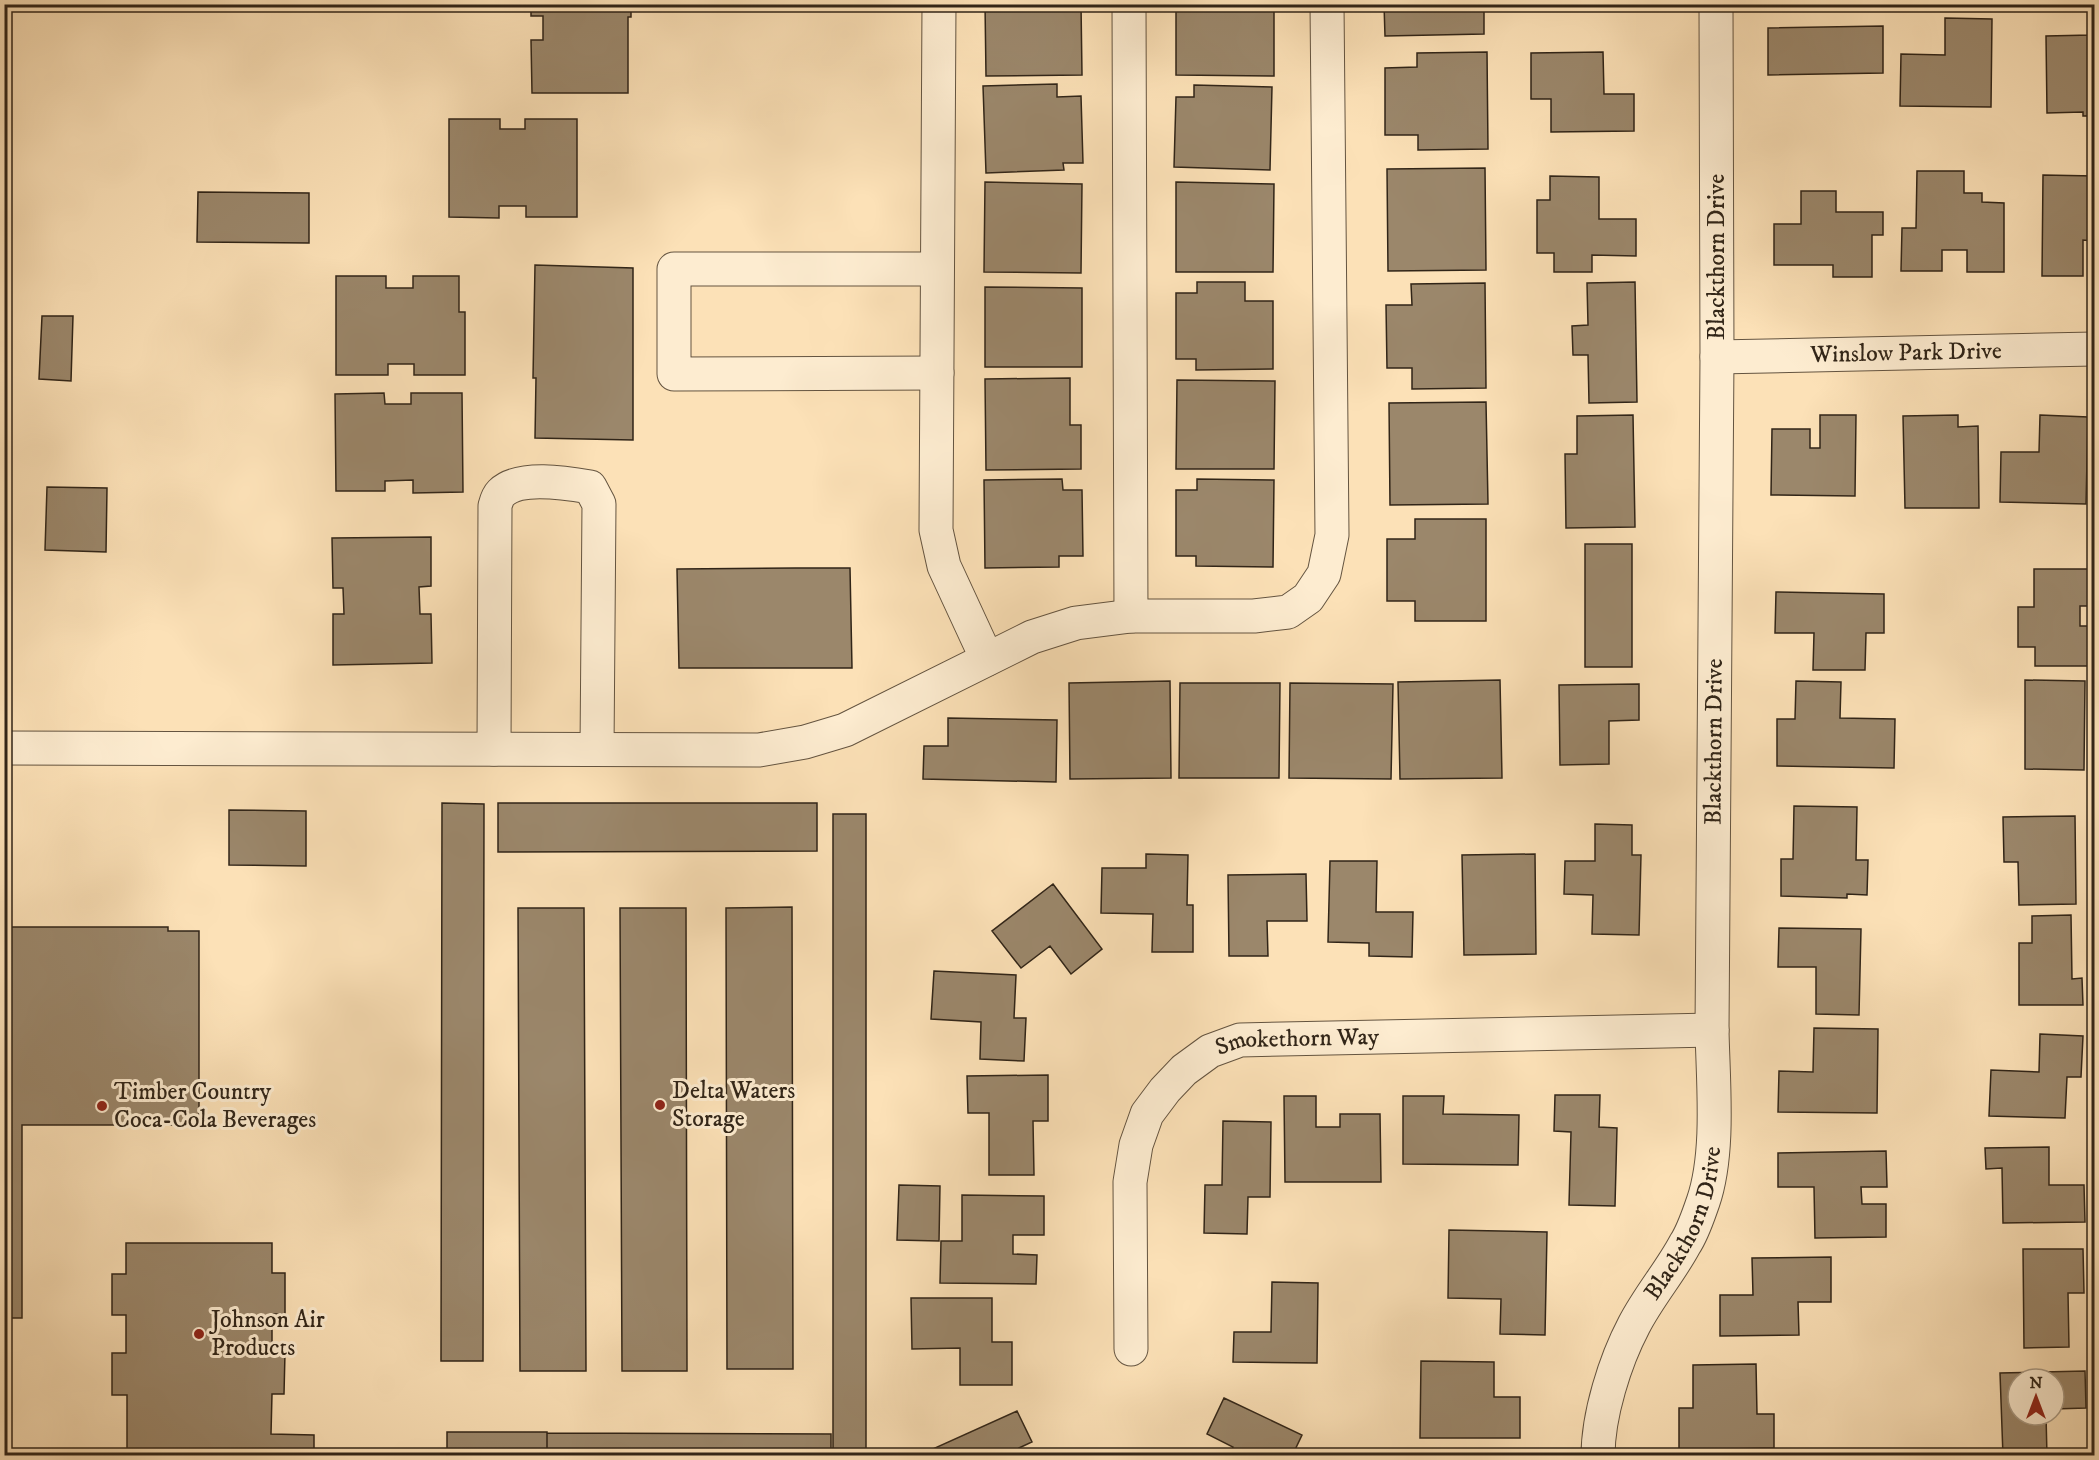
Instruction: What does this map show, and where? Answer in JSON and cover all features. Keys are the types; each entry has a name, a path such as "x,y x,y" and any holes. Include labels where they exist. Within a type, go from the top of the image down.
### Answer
{"street":[{"path":"939,4 936,530 944,566 987,659"},
{"path":"1129,4 1131,616"},
{"path":"4,748 759,750 805,742 845,730 1032,637 1076,624 1131,616 1254,616 1288,612 1308,598 1324,574 1332,535 1327,4"},
{"name":"Blackthorn Drive","path":"1598,1455 1598,1440 1605,1406 1617,1363 1633,1325 1686,1244 1703,1200 1709,1170 1713,1128 1717,357 1716,4"},
{"path":"937,372 674,374 674,269 938,269"},
{"name":"Winslow Park Drive","path":"1717,357 2094,349"},
{"path":"494,749 495,506 501,493 521,483 565,483 590,487 599,504 597,749"},
{"name":"Smokethorn Way","path":"1131,1349 1130,1182 1136,1144 1147,1114 1165,1089 1184,1070 1210,1051 1240,1040 1712,1030"}],"building":[{"path":"531,4 631,4 631,17 628,17 628,93 532,93 531,40 543,40 543,16 531,16"},
{"path":"985,4 1081,4 1082,75 986,76"},
{"path":"1176,4 1274,4 1274,76 1176,75"},
{"path":"1384,4 1484,4 1484,34 1385,36"},
{"path":"1945,18 1992,19 1991,107 1900,106 1901,54 1945,55"},
{"path":"2090,19 2094,19 2094,116 2083,116 2083,112 2047,113 2046,36 2091,35"},
{"path":"1883,26 1883,73 1768,75 1768,28"},
{"path":"1487,52 1488,149 1418,150 1418,135 1385,135 1385,68 1417,67 1417,53"},
{"path":"1603,52 1604,94 1634,94 1634,131 1551,132 1551,99 1531,99 1531,53"},
{"path":"1057,84 1057,97 1081,96 1083,163 1063,163 1064,170 986,173 983,86"},
{"path":"1194,85 1272,87 1270,170 1174,167 1176,97 1194,97"},
{"path":"449,119 500,119 500,129 525,129 525,119 577,119 577,217 526,217 526,206 499,206 499,218 449,217"},
{"path":"1485,168 1486,270 1388,271 1387,169"},
{"path":"1917,171 1964,171 1964,193 1982,193 1982,202 2004,203 2004,272 1967,272 1967,250 1942,250 1942,271 1901,271 1902,228 1916,228"},
{"path":"2043,175 2094,176 2094,241 2083,240 2083,276 2042,276"},
{"path":"1550,176 1599,177 1599,219 1636,219 1636,256 1592,255 1592,272 1554,272 1554,253 1537,253 1537,200 1550,200"},
{"path":"985,182 1082,184 1081,273 984,272"},
{"path":"1176,182 1274,184 1273,272 1176,272"},
{"path":"4,186 11,186 11,248 4,248"},
{"path":"1801,191 1836,191 1836,212 1883,212 1883,235 1872,235 1872,277 1833,277 1833,265 1774,265 1774,224 1801,224"},
{"path":"198,192 309,193 309,243 197,242"},
{"path":"535,265 633,268 633,440 535,438 536,378 533,378"},
{"path":"336,276 386,276 386,288 413,288 413,276 459,276 459,312 465,312 465,375 414,375 414,364 388,364 388,375 336,375"},
{"path":"1197,282 1245,282 1245,301 1273,301 1273,369 1196,370 1196,359 1176,359 1176,293 1197,293"},
{"path":"1635,282 1637,402 1589,403 1588,355 1573,355 1572,326 1588,325 1587,283"},
{"path":"1485,283 1486,388 1412,389 1412,368 1387,368 1386,305 1412,305 1411,284"},
{"path":"985,287 1082,288 1082,367 985,367"},
{"path":"42,316 73,316 71,381 39,379"},
{"path":"1070,378 1070,425 1081,425 1081,469 986,470 985,379"},
{"path":"1177,380 1275,381 1274,469 1176,469"},
{"path":"384,393 385,404 411,404 411,393 462,393 463,492 413,493 413,480 385,481 385,491 336,491 335,394"},
{"path":"1486,402 1488,504 1390,505 1389,403"},
{"path":"1633,415 1635,527 1566,528 1565,454 1577,454 1577,416"},
{"path":"1820,415 1856,415 1855,496 1771,495 1772,429 1810,429 1810,448 1820,448"},
{"path":"1958,415 1958,427 1978,426 1979,508 1905,508 1903,416"},
{"path":"2040,415 2088,417 2086,504 2000,502 2001,452 2039,452"},
{"path":"1062,479 1063,490 1082,490 1083,556 1059,556 1059,567 985,568 984,480"},
{"path":"1197,479 1274,480 1273,567 1196,566 1196,556 1176,556 1176,490 1197,490"},
{"path":"47,487 107,488 106,552 45,550"},
{"path":"1415,519 1486,519 1486,621 1415,621 1415,601 1387,601 1387,539 1415,539"},
{"path":"431,537 431,586 419,587 420,614 431,614 432,663 333,665 333,614 344,614 343,588 333,588 332,538"},
{"path":"1585,544 1632,544 1632,667 1585,667"},
{"path":"850,568 852,668 679,668 677,569"},
{"path":"2034,569 2094,569 2094,606 2080,606 2080,626 2094,626 2094,666 2035,666 2035,647 2018,647 2018,607 2034,607"},
{"path":"1776,592 1884,594 1884,633 1866,633 1865,670 1813,670 1814,633 1775,633"},
{"path":"1500,680 1502,778 1400,779 1398,682"},
{"path":"2025,680 2085,681 2084,770 2025,769"},
{"path":"1170,681 1171,778 1070,779 1069,683"},
{"path":"1796,681 1841,682 1840,718 1895,719 1894,768 1777,766 1777,719 1795,719"},
{"path":"1180,683 1280,683 1279,778 1179,778"},
{"path":"1290,683 1393,684 1391,779 1289,778"},
{"path":"1639,684 1639,720 1609,721 1609,764 1560,765 1559,685"},
{"path":"948,718 1057,720 1056,782 923,779 924,746 948,746"},
{"path":"442,803 484,804 483,1361 441,1361"},
{"path":"498,803 817,803 817,851 498,852"},
{"path":"1794,806 1857,807 1856,860 1868,860 1867,895 1847,894 1847,898 1781,896 1781,859 1793,859"},
{"path":"229,810 306,811 306,866 229,865"},
{"path":"833,814 866,814 866,1456 833,1456"},
{"path":"2075,816 2076,904 2019,905 2018,862 2004,862 2003,817"},
{"path":"1595,824 1632,825 1632,855 1641,855 1639,935 1592,934 1593,895 1564,894 1565,861 1595,861"},
{"path":"1146,854 1188,855 1187,905 1193,905 1193,952 1152,952 1153,914 1101,913 1102,868 1146,868"},
{"path":"1535,854 1536,954 1464,955 1462,855"},
{"path":"1330,861 1377,861 1376,912 1413,912 1412,957 1369,956 1369,943 1328,942"},
{"path":"1306,874 1307,921 1267,921 1268,956 1229,956 1228,875"},
{"path":"1053,884 1102,949 1071,974 1050,946 1021,968 992,931"},
{"path":"792,907 793,1369 727,1369 726,908"},
{"path":"518,908 584,908 586,1371 520,1371"},
{"path":"620,908 686,908 687,1371 622,1371"},
{"path":"2071,915 2072,979 2082,978 2083,1005 2019,1005 2019,943 2032,943 2032,916"},
{"name":"Timber Country Coca-Cola Beverages","path":"4,927 168,927 168,931 199,931 199,1125 22,1125 22,1318 4,1318"},
{"path":"1779,928 1861,929 1859,1015 1816,1014 1816,967 1778,967"},
{"path":"934,971 1016,975 1014,1018 1026,1018 1024,1061 980,1059 981,1022 931,1019"},
{"path":"1814,1028 1878,1029 1877,1113 1778,1112 1779,1071 1813,1072"},
{"path":"2040,1034 2083,1036 2081,1077 2067,1077 2065,1118 1989,1116 1991,1070 2039,1072"},
{"path":"1048,1075 1048,1121 1033,1121 1034,1175 989,1175 989,1113 968,1113 967,1076"},
{"path":"1555,1095 1600,1095 1599,1127 1617,1128 1615,1206 1569,1205 1571,1132 1554,1131"},
{"path":"1284,1096 1316,1096 1316,1127 1340,1127 1340,1114 1380,1114 1381,1182 1285,1182"},
{"path":"1403,1096 1444,1096 1443,1114 1519,1115 1518,1165 1403,1164"},
{"path":"1223,1121 1271,1122 1270,1197 1248,1197 1247,1234 1204,1233 1205,1185 1222,1185"},
{"path":"2049,1147 2049,1185 2084,1185 2085,1222 2003,1223 2002,1168 1986,1169 1985,1148"},
{"path":"1886,1151 1887,1187 1861,1187 1862,1204 1886,1204 1886,1237 1815,1238 1814,1187 1778,1187 1778,1153"},
{"path":"899,1185 940,1186 939,1241 897,1240"},
{"path":"962,1195 1044,1196 1044,1235 1013,1235 1013,1254 1037,1255 1036,1284 940,1283 941,1241 962,1241"},
{"path":"1449,1230 1547,1232 1545,1335 1500,1334 1501,1299 1448,1298"},
{"name":"Johnson Air Products","path":"126,1243 272,1243 272,1273 285,1273 285,1314 272,1314 272,1353 285,1353 284,1394 272,1394 271,1434 314,1435 314,1456 127,1456 127,1395 112,1395 112,1353 126,1353 126,1315 112,1315 112,1274 126,1274"},
{"path":"2023,1249 2083,1249 2084,1293 2068,1293 2069,1347 2024,1348"},
{"path":"1831,1257 1831,1302 1798,1302 1799,1335 1720,1336 1720,1295 1753,1295 1752,1258"},
{"path":"1272,1282 1318,1283 1317,1363 1233,1362 1234,1332 1271,1332"},
{"path":"911,1298 992,1298 992,1342 1012,1342 1012,1385 960,1385 960,1348 912,1349"},
{"path":"1421,1361 1494,1362 1494,1397 1520,1397 1520,1438 1420,1438"},
{"path":"1756,1364 1757,1414 1774,1414 1774,1448 1679,1450 1679,1408 1693,1408 1693,1365"},
{"path":"2066,1371 2085,1371 2086,1408 2066,1409"},
{"path":"2000,1373 2006,1373 2006,1427 2046,1427 2047,1456 2003,1456"},
{"path":"1224,1398 1302,1435 1292,1456 1229,1456 1233,1447 1207,1434"},
{"path":"1017,1411 1032,1442 1019,1448 1022,1456 928,1456 926,1452"},
{"path":"447,1432 547,1432 547,1456 447,1456"},
{"path":"547,1433 831,1434 831,1456 547,1456"},
{"path":"1099,1452 1180,1455 1180,1456 1099,1456"}],"place":[{"name":"Delta Waters Storage","path":"660,1105"},
{"name":"Timber Country Coca-Cola Beverages","path":"102,1106"},
{"name":"Johnson Air Products","path":"199,1334"}]}
